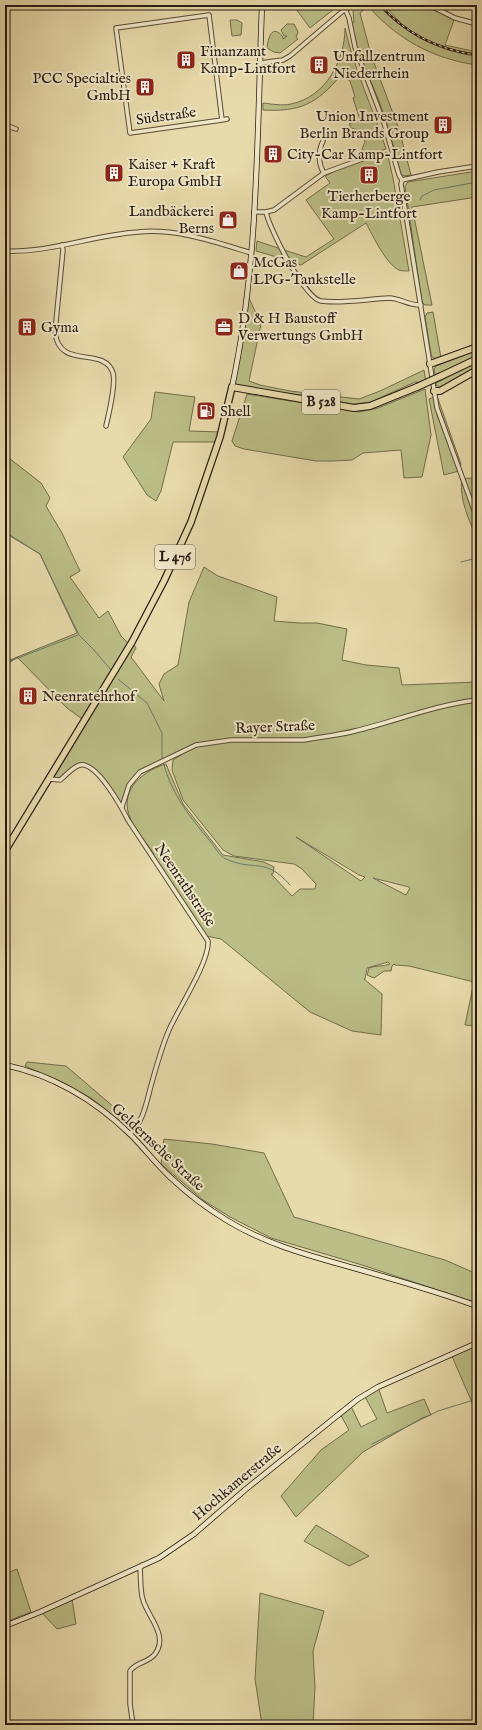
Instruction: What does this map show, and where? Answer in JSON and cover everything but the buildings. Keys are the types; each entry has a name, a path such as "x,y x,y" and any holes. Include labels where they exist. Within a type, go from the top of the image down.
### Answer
{"highway":[{"path":"430,364 477,347"},
{"name":"B 528","path":"232,387 362,408 417,387 477,359"},
{"path":"434,391 440,391 477,370"}],"main road":[{"path":"251,253 262,5"},
{"name":"L 476","path":"5,851 112,676 149,611 190,522 220,437 232,387 241,336 251,253"},
{"name":"Geldernsche Straße","path":"5,1065 51,1080 80,1094 109,1115 130,1134 170,1177 200,1202 227,1221 267,1242 307,1256 392,1279 477,1306"},
{"name":"Hochkamerstraße","path":"5,1626 40,1612 159,1558 194,1534 246,1489 358,1399 378,1387 477,1343"}],"street":[{"path":"5,6 12,5"},
{"path":"260,63 283,60 290,56 350,5"},
{"path":"429,5 455,18 477,24"},
{"path":"345,10 349,18 355,47 384,123 399,175 402,180 401,184 434,391 440,417 477,518"},
{"name":"Südstraße","path":"209,15 224,119 130,133 116,28 209,15"},
{"path":"5,125 16,129"},
{"path":"323,141 320,147 319,163 324,173"},
{"path":"254,212 266,212 278,207 324,173 376,154"},
{"path":"402,180 438,172 477,166"},
{"path":"266,212 270,228 293,269 317,300 346,301 394,298 413,305 421,305"},
{"path":"5,251 32,250 108,235 154,231 171,232 231,246 251,253"},
{"path":"62,245 63,250 55,332 56,340 59,346 68,354 98,360 110,367 113,373 113,384 106,426"},
{"name":"Rayer Straße","path":"122,807 129,784 140,772 168,760 196,745 231,740 304,740 356,730 438,707 477,700"},
{"name":"Neenrathstraße","path":"49,779 60,780 78,766 86,766 93,770 108,786 117,802 122,807 128,820 206,938 208,946 202,964 169,1030 156,1065 139,1124 130,1134"},
{"path":"134,1725 130,1704 130,1671 135,1665 146,1662 156,1654 159,1641 157,1627 143,1599 140,1569 142,1566"}],"green space":[{"path":"293,5 339,5 310,28"},
{"path":"358,5 378,5 399,24 423,40 449,50 477,56 477,65 445,58 417,46 391,28 368,6 360,13 370,51 360,54 356,46 352,24 354,22 353,11"},
{"path":"384,5 424,5 454,20 445,45 477,52 477,54 446,47 413,33 405,27"},
{"path":"230,20 237,20 242,23 241,35 232,36"},
{"path":"287,24 294,24 298,32 296,37 298,39 280,53 274,52 267,48 268,40 273,32 276,31 279,33 283,39 287,36 284,36 281,30"},
{"path":"345,28 358,74 386,149 364,156 362,149 365,142 363,137 359,131 351,128 349,124 360,120 353,98 355,97 350,81 341,75 324,93 307,104 287,109 263,110 263,103 288,105 303,100 314,94 323,85 337,64 344,40"},
{"path":"371,55 399,129 411,175 404,176 401,174 382,110 373,85 363,65 364,58"},
{"path":"387,152 409,271 399,270 389,262 366,223 301,265 290,261 284,250 306,257 334,239 306,200 330,183 325,176 344,167"},
{"path":"477,171 477,197 412,207 432,305 425,305 422,302 405,186 408,182"},
{"path":"257,241 281,249 287,260 256,251"},
{"path":"247,294 261,324 249,381 260,385 290,391 359,399 380,391 424,370 426,383 415,382 371,402 353,404 301,395 232,387"},
{"path":"433,312 441,358 477,343 477,345 438,360 432,357 425,317 427,313"},
{"path":"477,350 477,355 435,375 434,369 436,366"},
{"path":"477,363 477,367 440,388 436,385 436,383"},
{"path":"425,389 431,435 422,477 404,478 401,450 363,453 352,460 316,461 244,449 235,446 232,441 247,394 359,412 378,408"},
{"path":"155,392 195,397 189,431 221,432 218,442 173,442 161,491 156,501 147,495 123,457 151,419"},
{"path":"437,396 461,464 459,471 444,475 429,399"},
{"path":"5,455 41,483 50,498 46,506 62,533 80,571 70,577 99,618 108,611 121,636 130,645 132,642 136,648 131,657 164,701 159,684 164,674 178,665 189,602 204,567 218,576 277,597 274,621 317,623 347,629 342,660 366,665 399,668 402,685 477,682 477,1026 465,1025 474,982 409,966 394,964 391,971 384,971 374,978 367,975 369,968 390,964 388,962 367,968 364,979 382,994 381,1035 352,1031 310,1012 221,939 206,936 153,856 154,854 137,830 129,815 127,805 128,796 131,789 143,776 158,767 166,764 183,804 223,855 264,862 274,867 273,874 271,874 292,896 300,889 315,889 316,884 302,869 294,864 234,856 223,850 183,800 172,770 173,760 192,748 140,772 133,778 122,807 100,777 85,766 78,766 60,780 49,779 85,721 67,708 17,657 77,633 40,554 5,533","holes":["296,837 359,875 365,877 361,881","373,878 409,887 410,888 406,895"]},
{"path":"462,479 477,479 477,539 465,509 461,487"},
{"path":"17,657 5,666 5,662"},
{"path":"27,1062 66,1066 136,1126 129,1128 91,1098 66,1084 25,1066"},
{"path":"164,1139 212,1144 264,1153 294,1217 445,1260 477,1274 477,1303 362,1265 271,1238 230,1217 203,1200 161,1164"},
{"path":"477,1344 477,1414 451,1354"},
{"path":"378,1387 387,1413 424,1399 431,1415 422,1418 363,1452 296,1517 281,1496 321,1450 349,1430 339,1412 350,1404 361,1427 377,1419 364,1395"},
{"path":"316,1525 369,1556 349,1566 304,1541"},
{"path":"17,1569 31,1612 5,1622 5,1574"},
{"path":"260,1593 324,1611 313,1651 315,1687 313,1725 262,1725 255,1679"},
{"path":"72,1599 76,1624 57,1629 42,1613"}],"waterway":[{"path":"420,200 422,196 434,190 477,182"},
{"path":"5,532 40,554 79,635 111,670"},
{"path":"461,562 477,558"},
{"path":"5,663 78,635"},
{"path":"118,679 147,703 162,733 162,759"},
{"path":"163,762 176,795 195,823 221,856 236,863 266,867 281,876 290,885"},
{"path":"372,1444 438,1411 477,1399"}],"railway":[{"path":"380,5 400,24 424,39 449,49 477,55"}],"place":[{"name":"Finanzamt Kamp-Lintfort","path":"186,60"},
{"name":"Unfallzentrum Niederrhein","path":"319,65"},
{"name":"PCC Specialties GmbH","path":"145,87"},
{"name":"Union Investment Berlin Brands Group","path":"443,125"},
{"name":"City-Car Kamp-Lintfort","path":"273,154"},
{"name":"Kaiser + Kraft Europa GmbH","path":"114,173"},
{"name":"Tierherberge Kamp-Lintfort","path":"369,175"},
{"name":"Landbäckerei Berns","path":"228,220"},
{"name":"McGas LPG-Tankstelle","path":"239,271"},
{"name":"Gyma","path":"27,327"},
{"name":"D & H Baustoff Verwertungs GmbH","path":"224,327"},
{"name":"Shell","path":"206,411"},
{"name":"Neenratehrhof","path":"28,696"}]}
